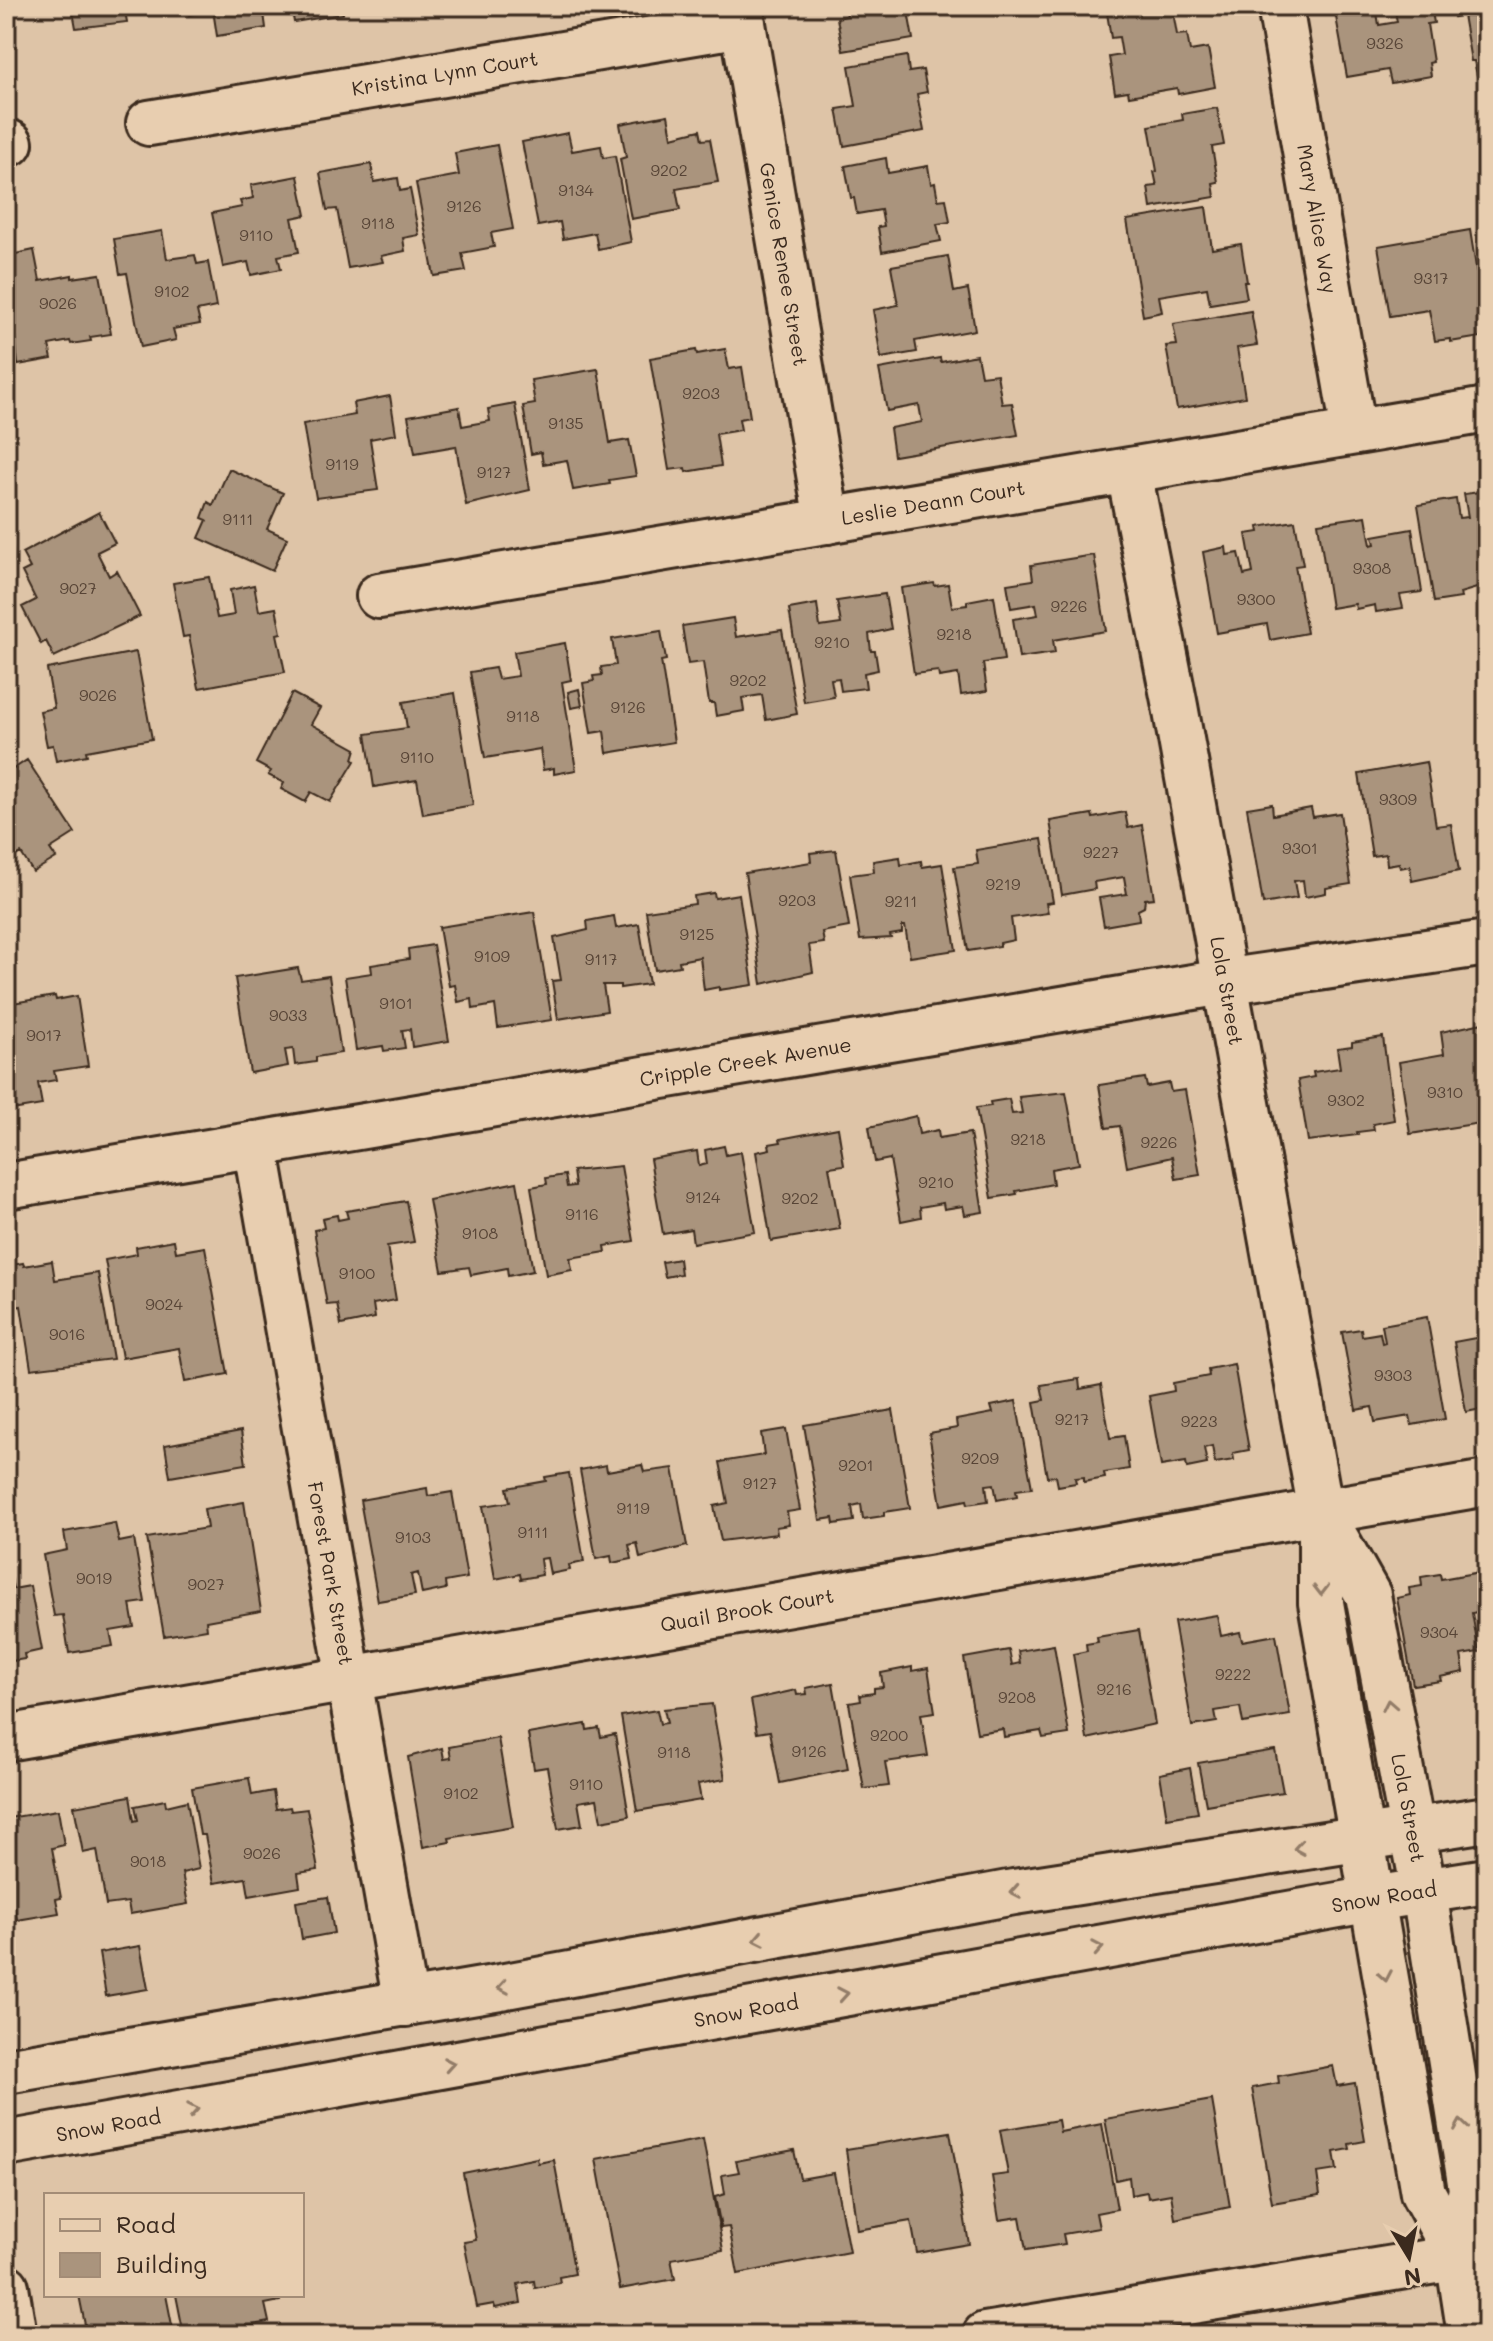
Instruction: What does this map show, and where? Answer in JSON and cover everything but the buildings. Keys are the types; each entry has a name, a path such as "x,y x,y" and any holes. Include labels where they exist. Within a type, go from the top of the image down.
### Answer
{"street":[{"name":"Mary Alice Way","path":"1280,6 1354,432"},
{"name":"Kristina Lynn Court","path":"149,123 742,15"},
{"name":"Genice Renee Street","path":"742,15 827,521"},
{"name":"Leslie Deann Court","path":"379,596 1487,410"},
{"name":"Lola Street","path":"1129,472 1175,706 1321,1512 1321,1603 1423,2193 1473,2255"},
{"name":"Cripple Creek Avenue","path":"6,1186 1223,982 1487,943"},
{"name":"Forest Park Street","path":"255,1144 406,2004"},
{"name":"Quail Brook Court","path":"6,1738 1487,1483"},
{"name":"Lola Street","path":"1321,1512 1368,1595 1413,1831 1471,2189 1473,2255 1470,2335"},
{"path":"6,2071 406,2004 1014,1892 1487,1819"},
{"name":"Snow Road","path":"6,2144 1487,1881"},
{"path":"985,2335 1473,2255"},
{"path":"6,2287 14,2335"}]}
